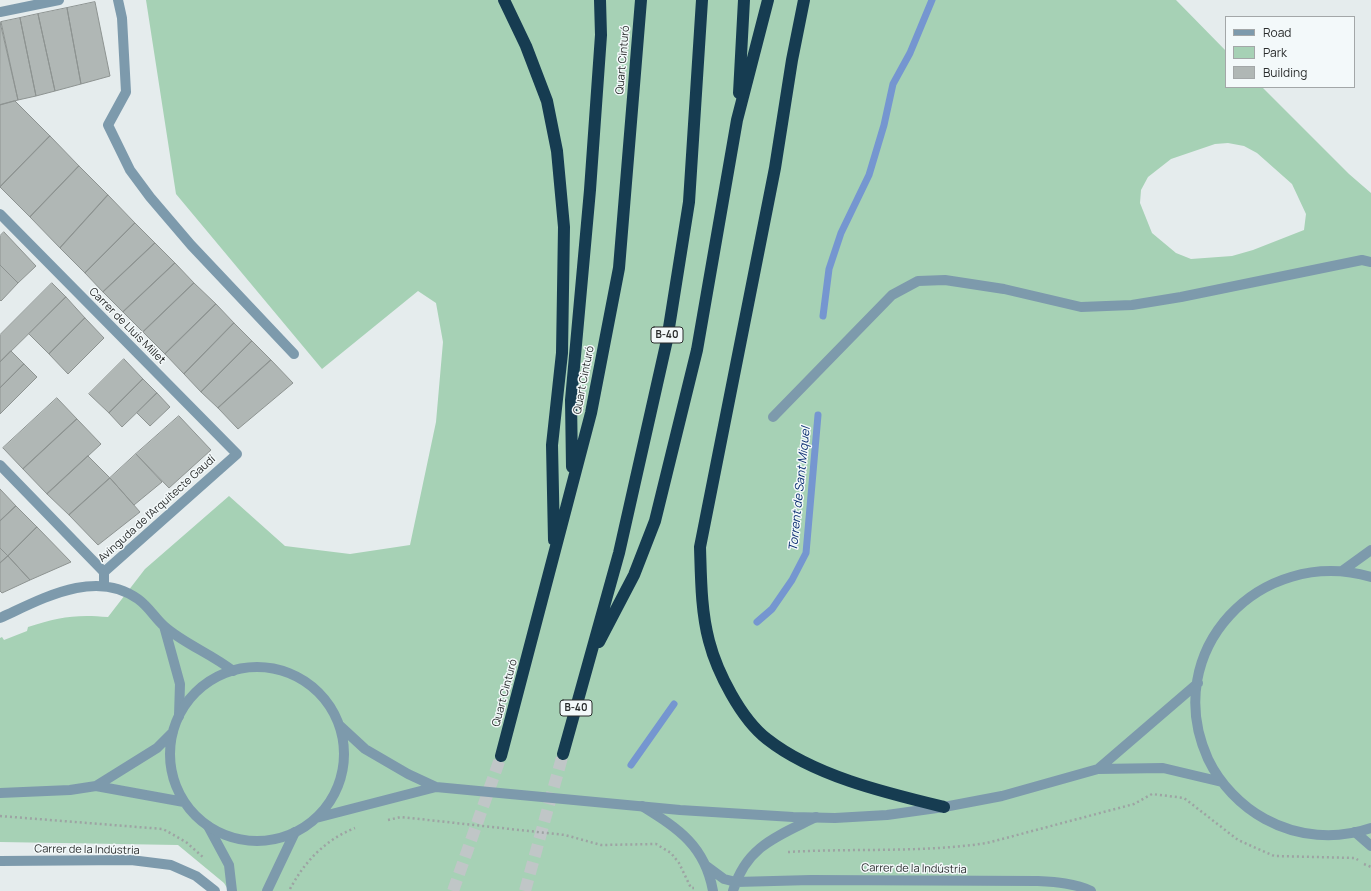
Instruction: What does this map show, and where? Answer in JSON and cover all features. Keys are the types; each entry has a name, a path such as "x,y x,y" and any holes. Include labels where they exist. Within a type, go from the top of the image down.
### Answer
{"highway":[{"path":"504,0 526,46 547,101 557,151 564,226 562,353 552,444 554,556"},
{"path":"572,484 571,400 590,190 601,35 600,0"},
{"name":"Quart Cinturó","path":"502,756 591,413 619,268 641,0"},
{"name":"B-40","path":"563,754 619,552 667,340 689,202 702,0"},
{"path":"737,120 744,0"},
{"path":"588,663 634,575 654,521 697,350 737,120 768,0"},
{"path":"804,0 792,60 775,168 700,547 702,595 709,641 731,697 747,718 766,738 793,757 879,791 944,807"}],"street":[{"path":"0,12 59,0"},
{"path":"118,0 122,18 126,92 108,125 130,170 150,197 191,245 294,354"},
{"name":"Carrer de Lluís Millet","path":"1,218 237,454"},
{"path":"773,417 892,295 918,281 945,280 1004,289 1081,307 1132,305 1181,297 1362,260 1371,262"},
{"name":"Avinguda de l'Arquitecte Gaudí","path":"104,586 104,572 237,454"},
{"path":"0,465 104,572"},
{"path":"1342,571 1371,550"},
{"path":"1371,577 1342,571 1321,571 1300,574 1270,584 1252,595 1228,617 1216,634 1202,662 1198,683 1196,714 1200,735 1211,764 1222,782 1236,798 1253,812 1282,827 1314,834 1336,835 1371,828"},
{"path":"0,618 67,590 83,586 104,586 118,589 139,599 164,626 217,658 233,671"},
{"path":"164,626 180,684 179,716"},
{"path":"247,668 265,668 279,670 296,677 319,694 330,708 339,725 343,747 342,770 333,796 316,818 295,832 273,840 250,841 228,836 208,826 195,816 184,802 176,786 171,768 170,750 173,732 179,716 189,701 201,688 216,678 233,671 247,668"},
{"path":"1098,769 1198,683"},
{"path":"339,725 365,749 408,774 436,787 642,806 816,818 887,815 944,807 1002,796 1098,769 1163,768 1222,782"},
{"path":"96,786 157,748 173,732"},
{"path":"0,793 70,790 96,786 184,802"},
{"path":"316,818 436,787"},
{"path":"642,806 667,821 693,843 705,865 712,890"},
{"path":"705,865 734,886 745,862 763,844 816,818"},
{"path":"208,826 228,865 232,891"},
{"path":"267,891 295,832"},
{"path":"1355,832 1371,846"},
{"name":"Carrer de la Indústria","path":"0,861 131,860 171,865 196,876 215,891"},
{"name":"Carrer de la Indústria","path":"734,886 811,880 1037,881 1059,882 1091,891"}],"path":[{"path":"784,853 876,851 966,846 987,843 1134,804 1152,794 1184,798 1238,840 1274,856 1355,858 1371,867"},
{"path":"0,816 163,829 186,842 205,859"},
{"path":"381,821 401,818 565,835 601,845 656,844 671,853 679,863 691,889 712,890"},
{"path":"289,891 298,874 316,852 338,835 360,826"}],"green space":[{"path":"146,0 1176,0 1225,50 1225,88 1263,88 1349,174 1371,193 1371,891 229,891 224,883 178,845 0,842 0,638 2,637 4,640 27,631 28,627 67,617 108,617 145,569 229,496 285,546 350,554 410,545 436,422 443,342 436,303 418,291 322,369 176,194","holes":["1228,143 1244,146 1257,153 1292,184 1306,214 1304,230 1253,250 1232,256 1191,259 1176,253 1152,233 1140,203 1141,190 1148,177 1171,159 1215,144"]}],"building":[{"path":"95,2 110,76 81,84 67,8"},
{"path":"67,8 81,84 55,91 38,14"},
{"path":"38,14 55,91 36,96 20,18"},
{"path":"20,18 36,96 18,100 1,22"},
{"path":"0,22 18,100 0,105"},
{"path":"15,101 50,136 0,187 0,105"},
{"path":"50,136 79,166 30,217 0,187"},
{"path":"79,166 108,195 60,248 30,217"},
{"path":"108,195 135,223 85,273 60,248"},
{"path":"135,223 155,243 103,292 85,273"},
{"path":"4,232 36,266 18,283 0,265 0,236"},
{"path":"155,243 175,263 123,312 103,292"},
{"path":"175,263 194,283 143,332 123,312"},
{"path":"0,265 18,283 1,301 0,300"},
{"path":"52,283 66,297 0,362 0,335"},
{"path":"194,283 216,304 165,354 143,332"},
{"path":"66,297 85,318 49,354 29,334"},
{"path":"216,304 234,323 184,374 165,354"},
{"path":"85,318 104,338 68,374 49,354"},
{"path":"234,323 252,341 201,392 184,374"},
{"path":"252,341 271,360 218,408 201,392"},
{"path":"11,351 24,364 0,388 0,362"},
{"path":"124,359 143,379 109,413 89,394"},
{"path":"271,360 293,383 238,429 218,408"},
{"path":"24,364 37,377 0,414 0,388"},
{"path":"143,379 157,393 122,427 109,413"},
{"path":"157,393 170,407 150,426 137,413"},
{"path":"57,398 77,419 23,469 3,448"},
{"path":"179,416 211,450 169,488 136,454"},
{"path":"77,419 101,444 47,494 23,469"},
{"path":"136,454 162,482 134,505 110,478"},
{"path":"88,456 110,478 69,515 47,494"},
{"path":"110,478 140,512 98,545 69,515"},
{"path":"0,489 16,506 0,521"},
{"path":"16,506 37,527 8,556 0,548 0,521"},
{"path":"37,527 71,562 30,580 8,556"},
{"path":"0,548 8,556 0,563"},
{"path":"8,556 30,580 2,593 0,591 0,563"}],"waterway":[{"name":"Torrent de Sant Miquel","path":"823,316 829,269 841,233 869,175 884,125 893,84 910,53 932,0"},
{"name":"Torrent de Sant Miquel","path":"757,622 772,609 792,580 806,553 818,415"},
{"name":"Torrent de Sant Miquel","path":"631,765 674,704"}],"tunnel":[{"path":"525,891 563,754"},
{"path":"453,891 501,756"}]}
